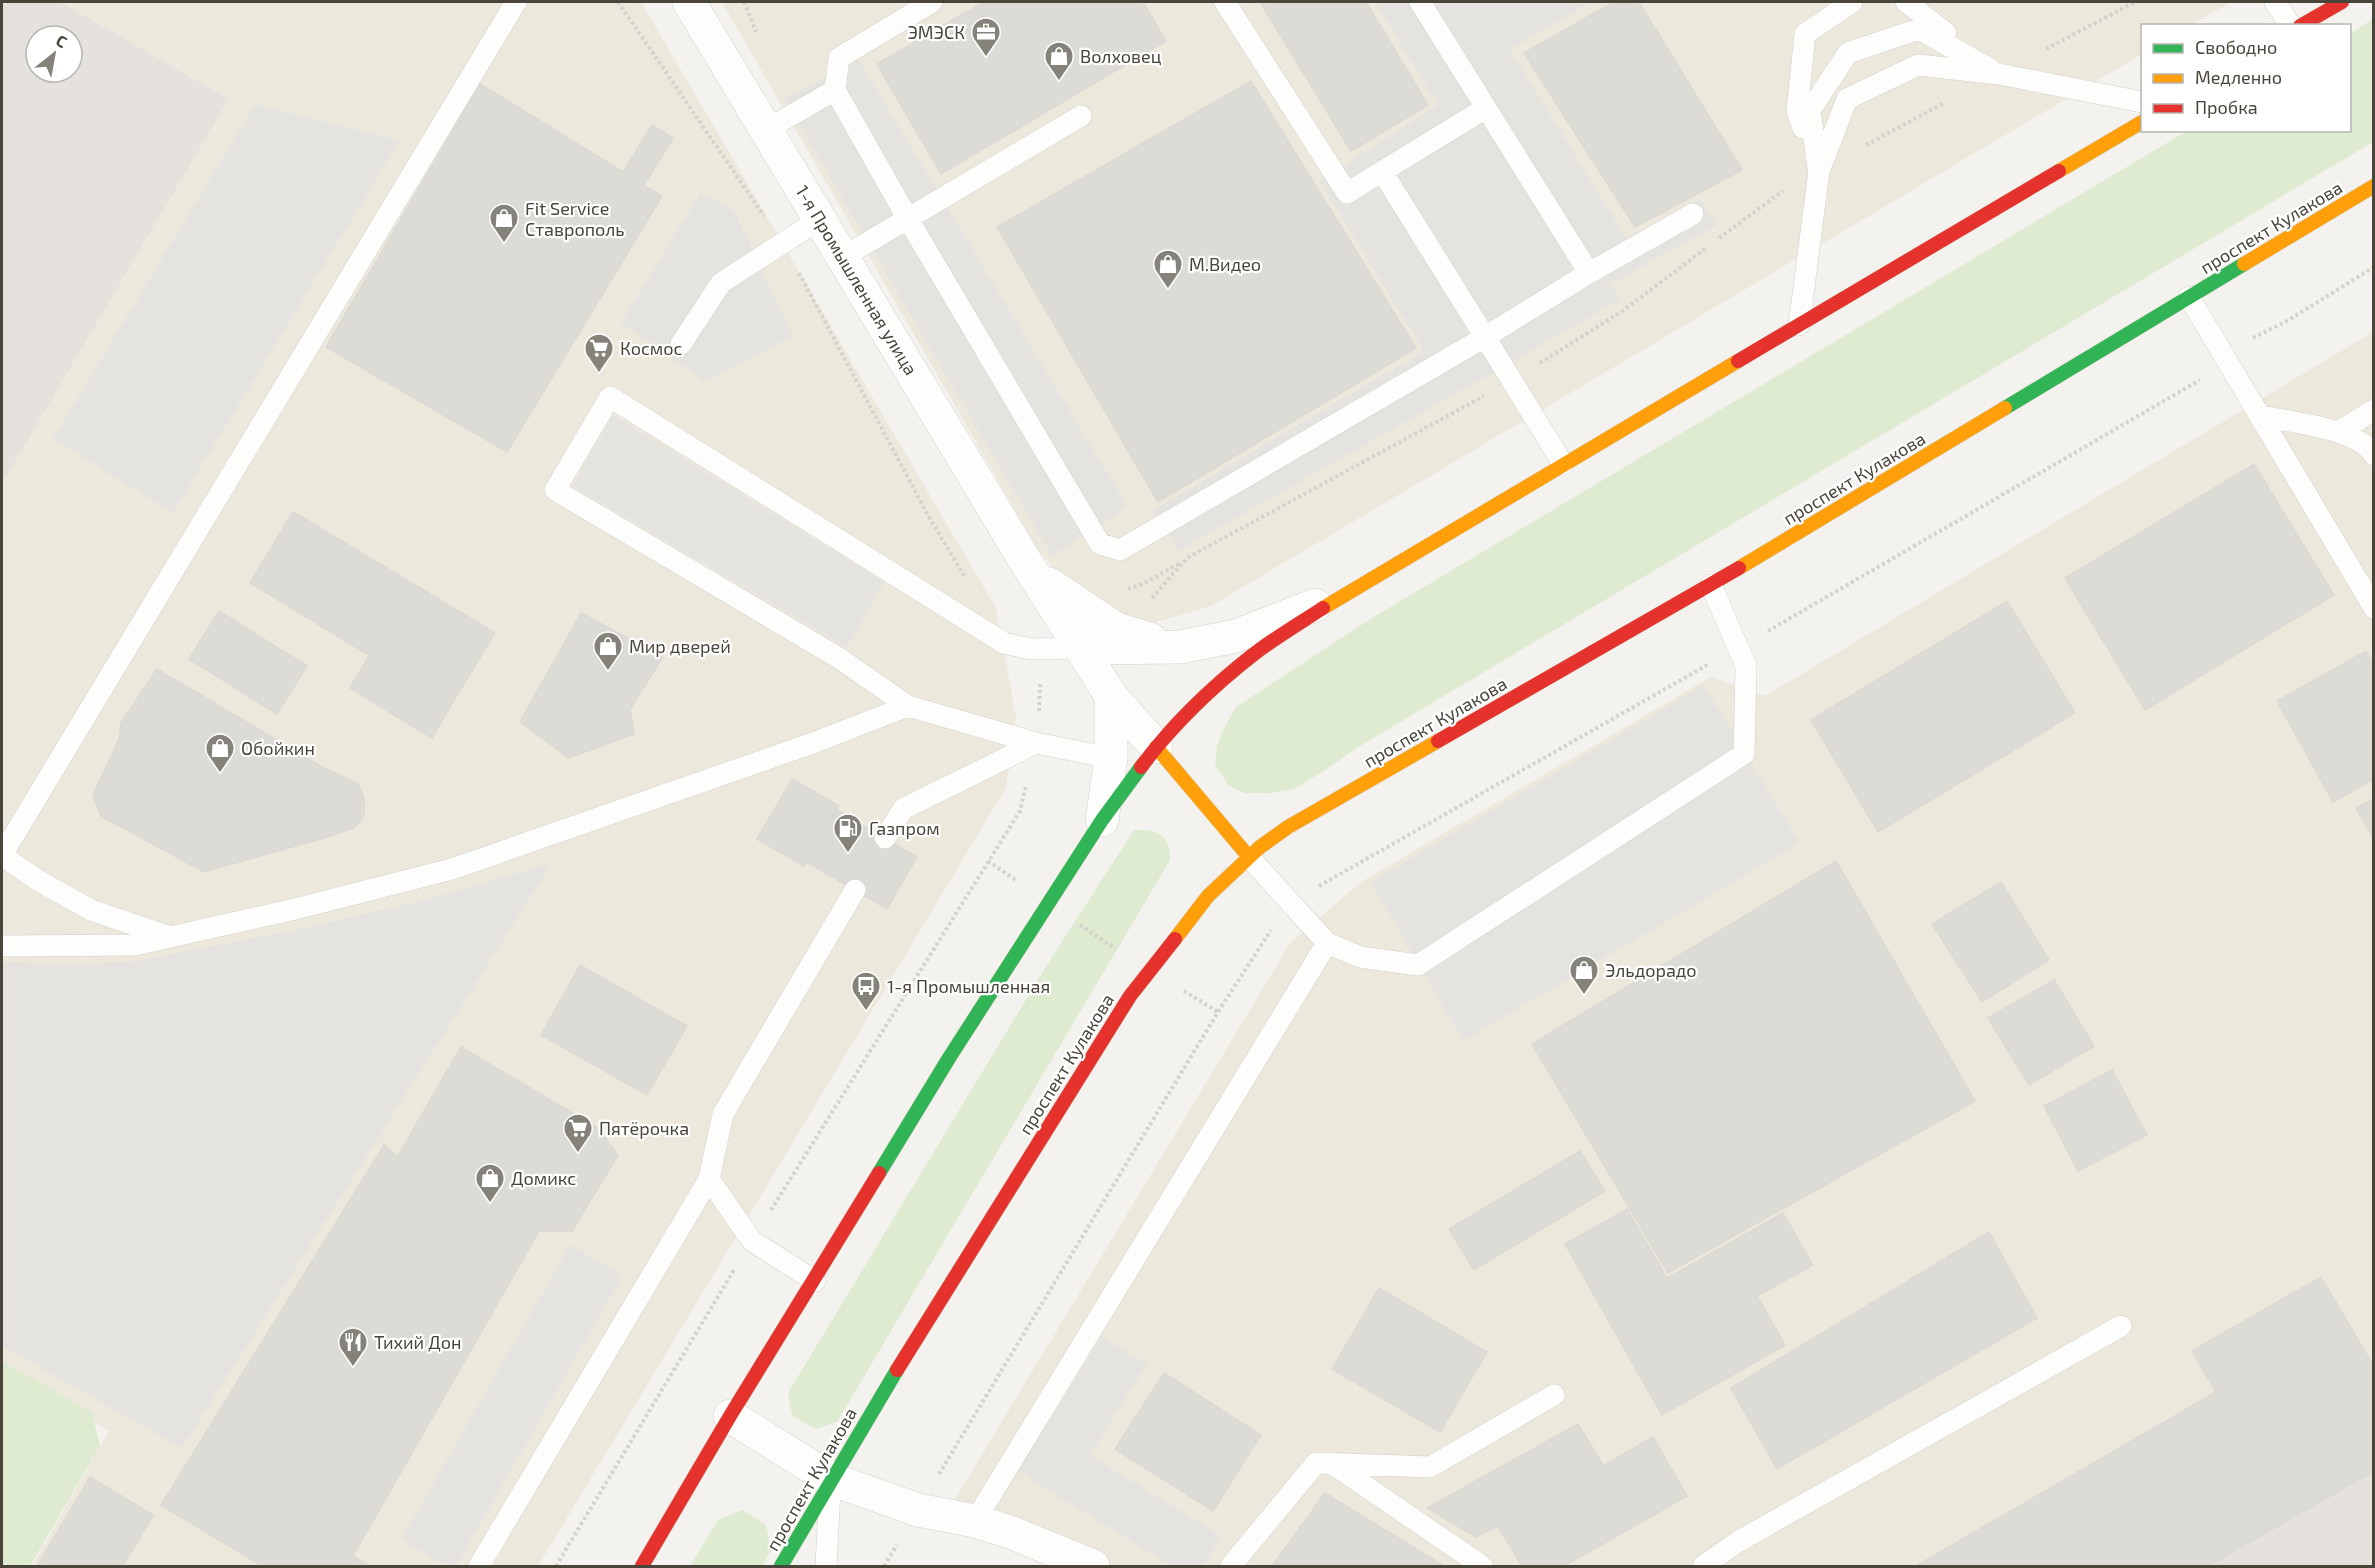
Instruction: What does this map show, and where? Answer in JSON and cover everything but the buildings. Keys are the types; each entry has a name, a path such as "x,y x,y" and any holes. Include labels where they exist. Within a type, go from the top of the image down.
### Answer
{"main road":[{"path":"2304,24 2342,2"},
{"path":"642,1566 730,1416 815,1281 949,1058 1102,820 1156,747 1193,707 1255,653 1347,592 2141,123"},
{"name":"проспект Кулакова","path":"781,1566 931,1312 1117,1016 1149,970 1208,896 1249,857 1288,826 1711,585 2373,186"},
{"path":"1156,747 1249,857"}],"street":[{"name":"1-я Промышленная улица","path":"689,2 1024,559"},
{"path":"1024,559 1055,590 1116,630 1180,647"},
{"path":"1024,559 1082,648 1110,696 1156,747"},
{"path":"1082,648 1180,647 1236,636 1347,592"},
{"path":"1102,820 1111,758 1110,696"},
{"path":"730,1416 831,1479 918,1510 975,1521 1010,1532 1093,1566"}],"lane":[{"path":"170,937 91,910 39,881 2,856 516,2"},
{"path":"932,2 839,58 836,90 908,219 1100,544 1120,550 1693,214"},
{"path":"1225,2 1347,193 1486,108"},
{"path":"1422,2 1589,273"},
{"path":"1819,171 1797,111 1805,34 1852,2"},
{"path":"1906,2 1999,74"},
{"path":"2275,2 2290,24"},
{"path":"1819,171 1810,110 1848,53 1919,29 1999,74"},
{"path":"1799,325 1819,171 1846,99 1918,65 1999,74 2141,102"},
{"path":"766,130 836,90"},
{"path":"843,257 1081,116"},
{"path":"1383,172 1563,464"},
{"path":"681,344 721,283 819,219"},
{"path":"2189,297 2373,608"},
{"path":"1082,648 1031,649 1004,643 610,397 555,490 839,658 908,706 1036,743 1111,758"},
{"path":"2340,432 2373,410"},
{"path":"2261,416 2340,432 2370,449 2373,455"},
{"path":"1249,857 1327,943 1360,957 1418,965 1744,754 1746,666 1711,585"},
{"path":"2,946 135,945 291,910 452,869 813,743 908,706"},
{"path":"885,838 903,808 1036,743"},
{"path":"479,1566 709,1179 723,1114 855,890"},
{"path":"975,1521 1327,943"},
{"path":"709,1179 752,1242 815,1281"},
{"path":"1703,1566 1739,1541 2121,1326"},
{"path":"1231,1566 1316,1463 1430,1467 1554,1395"},
{"path":"1332,1464 1482,1566"},
{"path":"826,1566 831,1479"}],"path":[{"path":"618,2 782,243 930,519 970,585"},
{"path":"2223,353 2287,321 2373,267"},
{"path":"1004,643 1040,686"},
{"path":"988,861 1048,904 1218,1012"},
{"path":"884,1566 1218,1012 1289,902"}],"shaded area":[{"path":"2,2 61,2 229,99 2,484"},
{"path":"61,2 641,2 996,608 1016,717 1006,788 538,1566 32,1566 109,1431 2,1369 2,484 229,99"},
{"path":"722,2 2231,2 2193,24 2141,24 2141,55 1211,606 1153,623 1106,609 1068,584 1039,551"},
{"path":"1375,2 1592,2 1510,49 1626,238 1701,199 1717,225 1611,284 1620,300 1178,551 1153,510 1424,351 1320,181 1438,105"},
{"path":"859,60 1128,507 1052,556 784,99"},
{"path":"255,104 400,140 173,513 53,439"},
{"path":"701,192 735,212 793,336 706,382 621,323"},
{"path":"2373,332 2373,1462 2191,1566 1110,1566 986,1514 953,1503 1290,943 1361,882 1711,677 1765,696"},
{"path":"613,415 884,583 847,647 573,486"},
{"path":"1704,685 1800,843 1463,1041 1371,882"},
{"path":"552,863 182,1448 2,1346 2,962 76,964 136,961 291,931 421,901"},
{"path":"570,1245 623,1275 456,1566 447,1566 401,1540"},
{"path":"1102,1337 1147,1364 1090,1455 1221,1536 1203,1566 1171,1566 1018,1471"},
{"path":"2373,1462 2373,1566 2191,1566"}],"green space":[{"path":"2373,19 2373,142 1360,746 1294,789 1271,793 1245,793 1229,786 1215,765 1217,746 1236,707 1372,618 2185,132 2351,132 2351,33"},
{"path":"1134,830 1156,832 1161,835 1168,844 1170,860 837,1422 815,1429 792,1415 788,1393 1047,965"},
{"path":"2,1361 92,1412 100,1446 30,1566 2,1566"},
{"path":"742,1510 766,1525 771,1551 762,1566 690,1566 718,1520"}],"traffic: fast":[{"path":"2005,408 2244,264"},
{"path":"879,1173 949,1058 1102,820 1141,767"},
{"path":"781,1566 897,1370"}],"traffic: slow":[{"path":"2059,171 2141,123"},
{"path":"2244,264 2374,186"},
{"path":"1323,608 1738,361"},
{"path":"1739,568 2005,408"},
{"path":"1175,939 1208,896 1260,847 1288,827 1438,741"},
{"path":"1156,747 1249,857"}],"traffic: jam":[{"path":"2304,24 2342,2"},
{"path":"1738,361 2059,171"},
{"path":"1438,741 1739,568"},
{"path":"1141,767 1194,706 1224,679 1262,648 1323,608"},
{"path":"897,1370 1130,996 1175,939"},
{"path":"642,1566 730,1416 879,1173"}],"place":[{"name":"ЭМЭСК","path":"986,58"},
{"name":"Волховец","path":"1059,82"},
{"name":"Fit Service Ставрополь","path":"504,244"},
{"name":"М.Видео","path":"1168,290"},
{"name":"Космос","path":"599,374"},
{"name":"Мир дверей","path":"608,672"},
{"name":"Обойкин","path":"220,774"},
{"name":"Газпром","path":"848,854"},
{"name":"Эльдорадо","path":"1584,996"},
{"name":"1-я Промышленная","path":"866,1012"},
{"name":"Пятёрочка","path":"578,1154"},
{"name":"Домикс","path":"490,1204"},
{"name":"Тихий Дон","path":"353,1368"}]}
